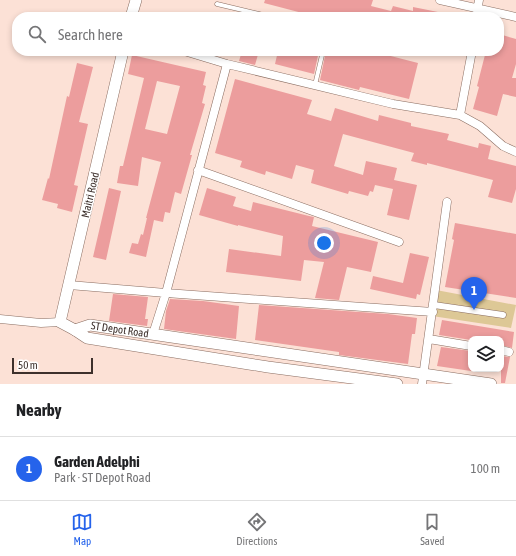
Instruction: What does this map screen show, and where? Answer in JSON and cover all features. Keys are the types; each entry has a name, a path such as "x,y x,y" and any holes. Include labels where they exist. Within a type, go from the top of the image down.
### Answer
{"street":[{"path":"132,12 136,0"},
{"path":"440,0 492,12"},
{"path":"504,15 516,17"},
{"name":"Maitri Road","path":"60,322 122,56"},
{"path":"201,56 227,64 402,106 460,115 480,126 503,146 516,152"},
{"path":"460,115 471,56"},
{"path":"152,334 166,293 227,64"},
{"path":"198,170 398,242"},
{"path":"423,379 447,202"},
{"path":"69,285 166,293 433,308 503,315"},
{"path":"0,319 41,323 60,322 75,330"},
{"name":"ST Depot Road","path":"75,330 90,325 423,379 491,384"},
{"name":"ST Depot Road","path":"75,330 87,338 268,367 397,384"},
{"path":"428,339 468,346"}],"lane":[{"path":"217,4 251,12"},
{"path":"315,85 322,56"}],"shaded area":[{"path":"436,290 516,305 511,328 432,316"}],"building":[{"path":"265,0 373,0 371,6 391,11 393,6 413,11 413,7 438,12 298,12 264,3"},
{"path":"504,35 516,39 516,64 512,78 516,78 516,97 503,94 497,116 473,109 479,87 477,86 485,56 504,56"},
{"path":"132,56 206,72 203,85 206,86 202,103 205,104 190,155 192,155 181,194 175,192 170,213 165,212 163,222 154,220 146,257 129,253 132,243 138,244 141,234 143,235 161,162 142,157 138,186 117,183 120,166 123,166 144,78 128,74","holes":["157,81 180,86 167,134 145,129"]},
{"path":"240,56 258,56 255,65 239,61"},
{"path":"277,56 318,56 314,74 275,64"},
{"path":"325,56 391,56 418,63 409,99 360,87 359,90 320,80"},
{"path":"77,63 93,67 79,122 88,124 74,185 78,186 72,212 57,208 58,204 42,200 48,178 49,179 67,96 69,97"},
{"path":"235,79 312,100 307,114 331,121 335,108 378,121 379,115 411,123 411,126 449,134 447,140 478,148 479,143 491,146 488,159 516,166 516,189 512,203 488,197 493,180 427,163 427,165 411,161 414,153 343,134 334,166 363,175 366,161 397,168 394,180 417,185 409,220 387,215 393,189 375,185 373,192 370,191 368,196 349,191 348,194 311,183 314,170 296,165 292,179 266,171 265,175 240,167 242,161 215,153"},
{"path":"109,188 121,191 106,260 93,257"},
{"path":"207,188 236,197 233,206 251,211 253,202 314,217 312,226 378,242 371,272 347,267 339,300 315,298 324,262 304,260 301,281 226,272 229,249 281,256 283,236 238,226 199,215"},
{"path":"455,223 516,234 516,298 445,287 454,240 452,239"},
{"path":"410,253 429,257 420,295 417,294 416,299 370,289 373,276 403,283"},
{"path":"113,294 148,297 145,319 148,319 147,326 109,321"},
{"path":"170,299 203,301 239,306 236,339 164,329 166,311"},
{"path":"259,305 388,314 417,318 415,334 412,334 408,364 339,355 339,352 255,340"},
{"path":"442,320 514,332 512,348 504,346 504,336 468,336 468,340 439,335"},
{"path":"441,347 468,351 468,371 437,366"},
{"path":"504,356 510,357 505,383 501,383 501,372 504,372"}],"place":[{"name":"Garden Adelphi","path":"474,310"}]}
